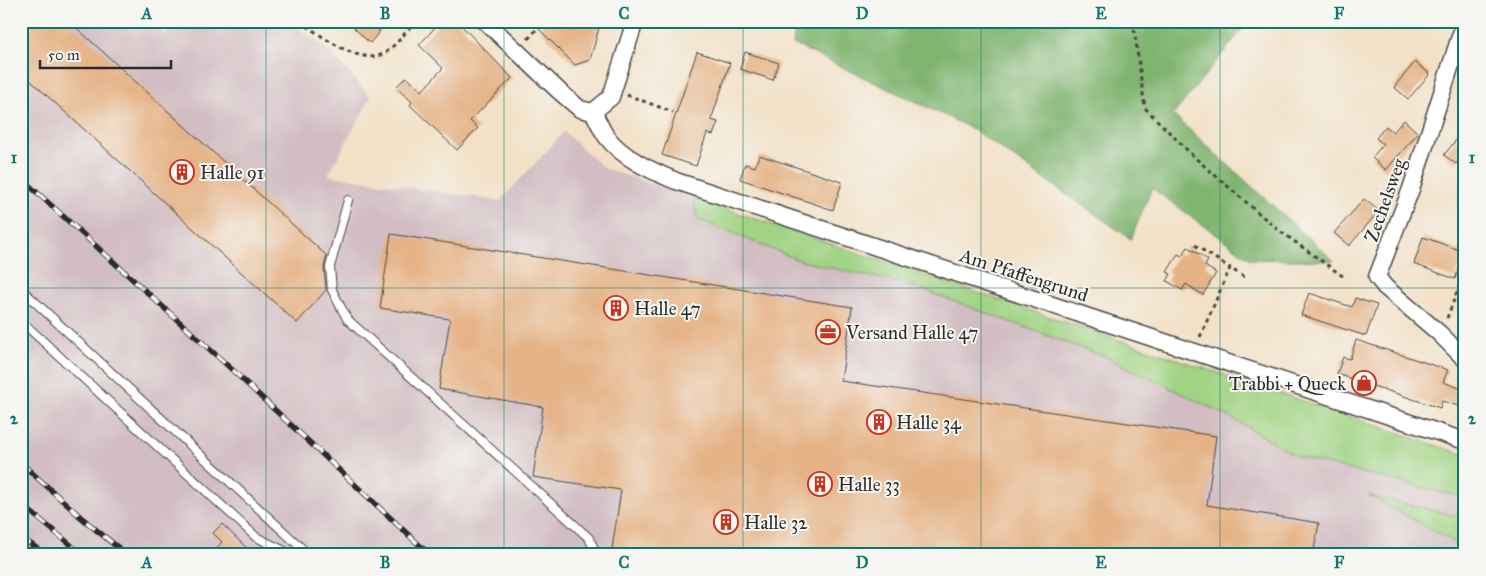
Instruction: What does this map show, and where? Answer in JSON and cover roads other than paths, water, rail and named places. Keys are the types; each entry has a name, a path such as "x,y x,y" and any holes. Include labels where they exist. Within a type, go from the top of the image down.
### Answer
{"street":[{"path":"485,21 580,109 593,112 611,98 635,21"},
{"name":"Zechelsweg","path":"1464,21 1411,189 1378,276 1385,287 1439,333 1465,359"},
{"name":"Am Pfaffengrund","path":"593,112 607,137 628,156 655,172 676,181 1465,441"}],"lane":[{"path":"348,200 330,267 332,290 347,319 589,538 597,555"},
{"path":"21,289 309,555"},
{"path":"21,321 256,537 293,555"}],"railway":[{"path":"21,178 227,365 430,555"},
{"path":"21,463 83,519 127,555"},
{"path":"21,504 83,555"},
{"path":"21,537 46,555"}],"place":[{"name":"Halle 91","path":"182,172"},
{"name":"Halle 47","path":"616,308"},
{"name":"Versand Halle 47","path":"828,332"},
{"name":"Trabbi + Queck","path":"1364,383"},
{"name":"Halle 34","path":"879,422"},
{"name":"Halle 33","path":"820,484"},
{"name":"Halle 32","path":"726,522"}]}
